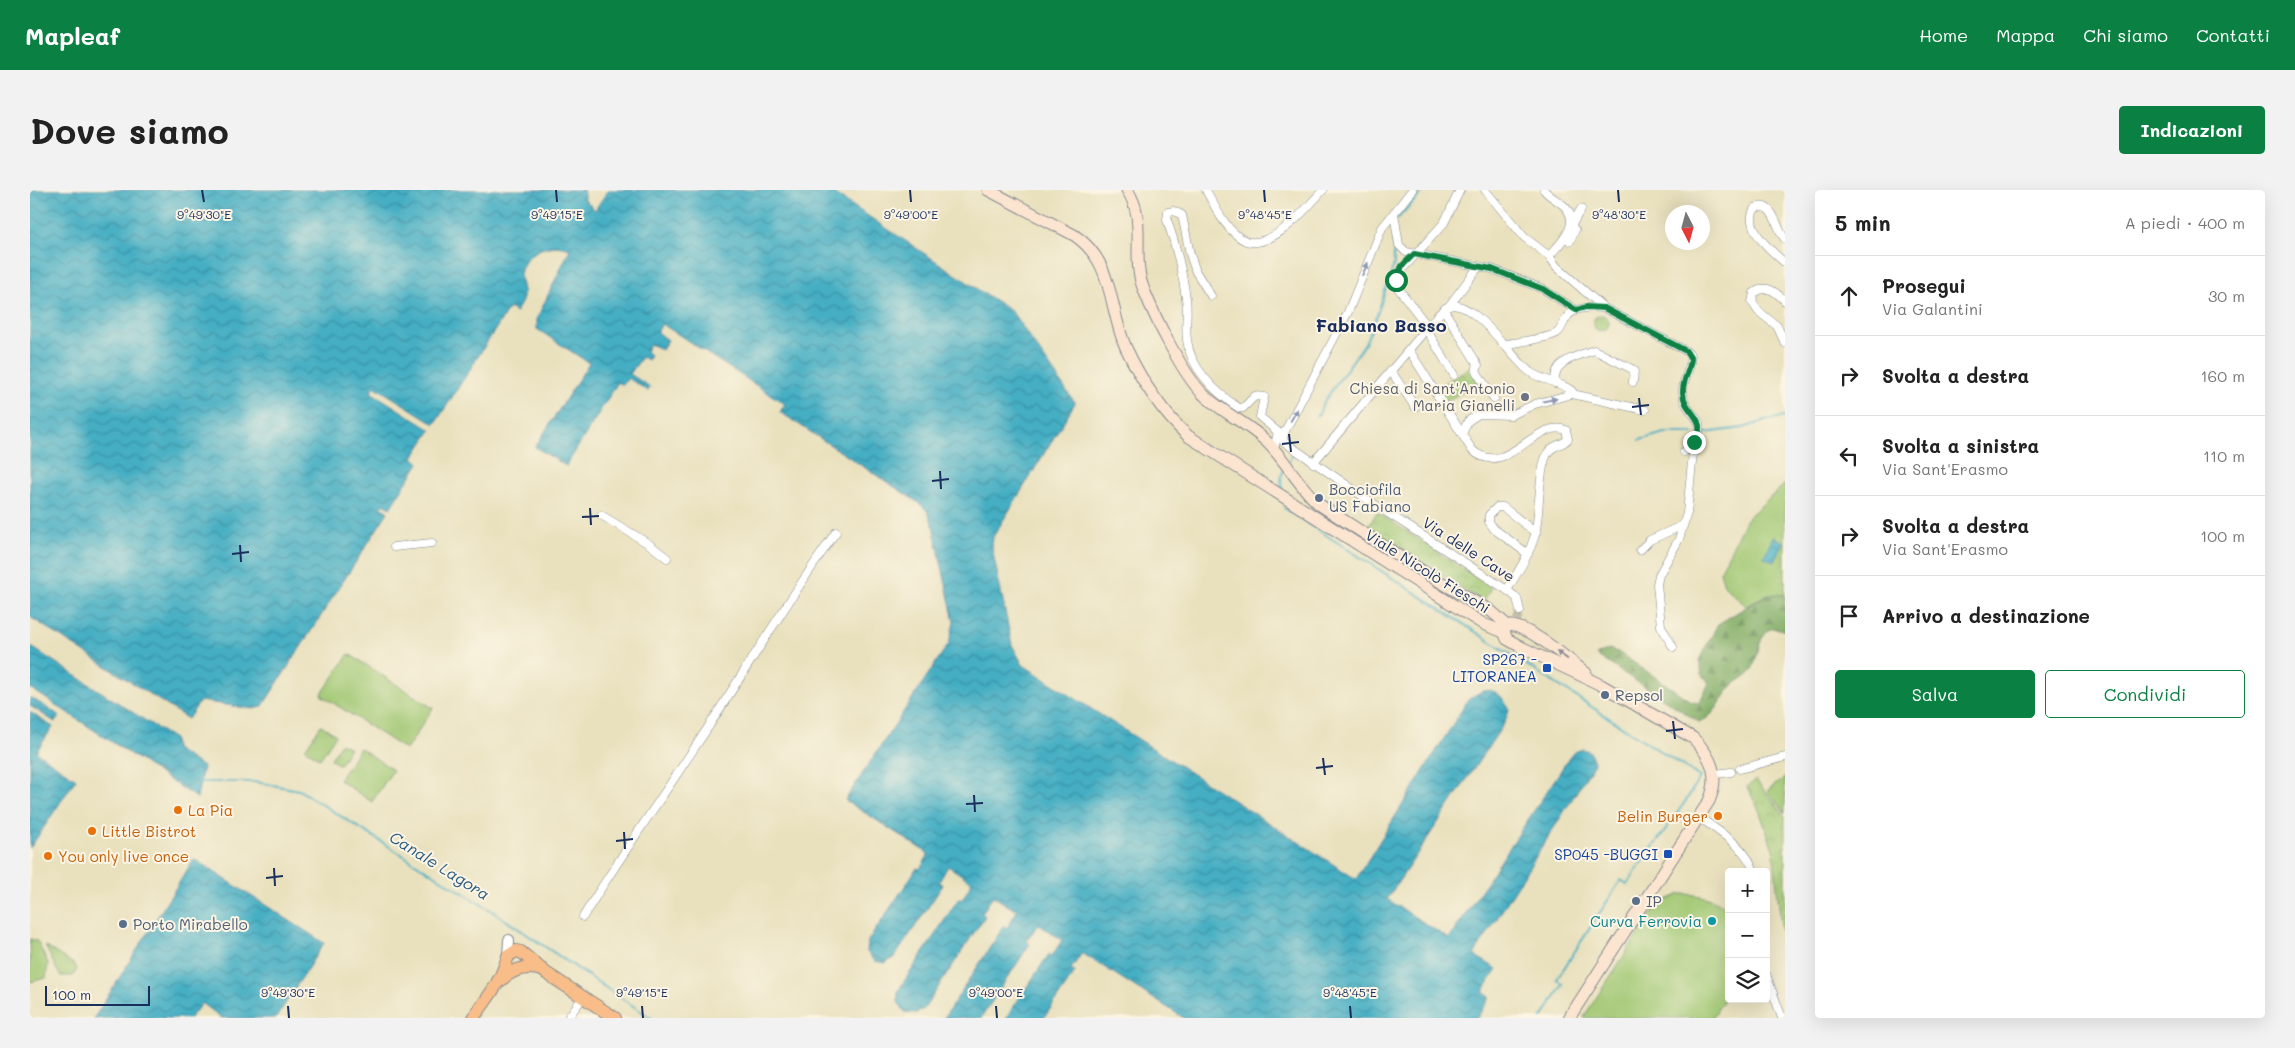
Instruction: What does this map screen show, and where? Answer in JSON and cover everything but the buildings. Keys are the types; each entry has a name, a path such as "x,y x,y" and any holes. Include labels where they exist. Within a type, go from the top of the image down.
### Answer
{"main road":[{"name":"Viale Nicolò Fieschi","path":"988,190 1074,235 1086,243 1094,252 1110,288 1126,348 1158,403 1173,423 1188,436 1483,624 1512,629 1546,642 1601,684"},
{"path":"1127,190 1137,214 1138,256 1143,288 1188,376 1204,395 1250,428 1274,449 1306,493 1320,505 1430,576 1492,611 1512,629"},
{"name":"Viale Nicolò Fieschi","path":"1512,629 1536,655 1601,684 1693,738 1703,748 1715,774"},
{"path":"1569,1018 1712,794 1715,774"},
{"path":"476,1017 516,960 546,973 615,1018"}],"street":[{"path":"1206,190 1228,226 1245,240 1255,242 1268,238 1290,225 1323,190"},
{"name":"Via delle Cave","path":"1412,190 1382,228 1348,312 1284,432 1283,439 1286,445 1481,575 1507,590 1517,598 1520,611"},
{"path":"1454,375 1427,328 1398,288 1398,274 1414,254 1444,223 1460,190"},
{"path":"1485,190 1524,237 1549,256 1557,267 1604,308 1690,355 1691,362 1684,378 1683,392 1688,406 1698,420 1698,435 1684,452"},
{"path":"1544,190 1568,210 1571,217 1571,226 1575,230 1570,241"},
{"path":"1785,239 1772,212 1762,207 1755,208 1752,216 1755,231 1785,263"},
{"path":"1549,256 1566,237 1581,209"},
{"path":"1212,296 1196,272 1190,254 1183,217 1176,211 1168,212 1167,220 1184,280 1187,307 1187,339 1194,361 1209,382 1239,408 1243,408 1255,396 1264,397 1260,417 1278,432 1274,449"},
{"path":"1394,214 1398,246 1406,252 1479,266 1543,289 1576,310"},
{"path":"1313,463 1446,308 1479,266"},
{"path":"1785,301 1768,288 1760,289 1754,293 1752,302 1758,311 1777,326 1785,343"},
{"path":"1446,308 1454,305 1468,311 1488,327 1529,371 1571,389 1572,394"},
{"path":"1504,344 1551,337 1558,332 1566,318 1576,310 1586,307 1604,308"},
{"path":"1446,308 1478,365 1476,371 1494,399"},
{"path":"1517,358 1519,343"},
{"path":"1555,383 1556,369 1561,363 1596,346 1634,370 1633,382"},
{"path":"1409,350 1472,450 1478,456 1494,459 1503,457 1552,430 1558,428 1566,430 1568,439 1549,451 1546,457 1536,533 1528,554 1507,590"},
{"path":"1391,371 1415,407"},
{"path":"1462,434 1468,421 1479,414 1512,415 1535,404 1572,394 1645,410"},
{"path":"1673,647 1661,626 1657,584 1659,575 1679,539 1681,526 1687,513 1694,442"},
{"path":"1528,554 1494,529 1489,522 1490,515 1497,507 1503,507 1536,533"},
{"path":"601,515 649,544 667,558"},
{"path":"1640,550 1650,540 1681,526"},
{"path":"583,917 768,632 836,532"},
{"path":"394,547 432,543"},
{"path":"1740,769 1785,757"},
{"path":"1715,774 1731,772"},
{"path":"1698,816 1739,847 1747,856 1752,868"},
{"path":"1770,985 1782,1018"},
{"path":"568,1018 583,997"}],"green space":[{"path":"1601,315 1609,323 1601,331 1593,323"},
{"path":"1470,367 1479,381 1446,402 1437,388"},
{"path":"1785,484 1785,595 1768,594 1746,606 1724,585 1720,572 1746,519"},
{"path":"1377,512 1492,588 1483,602 1368,527"},
{"path":"1768,594 1785,595 1785,631 1776,628 1769,630 1765,634 1761,640 1751,671 1733,685 1710,716 1699,722 1596,655 1609,649 1618,652 1692,702 1699,703 1709,683 1702,674 1699,660 1718,624"},
{"path":"349,654 433,708 406,750 321,695"},
{"path":"321,725 336,735 320,759 305,749"},
{"path":"341,743 350,748 339,765 331,759"},
{"path":"360,748 393,770 372,802 339,780"},
{"path":"1785,777 1785,813 1767,791"},
{"path":"1756,780 1785,816 1785,965 1773,849 1759,810 1747,787"},
{"path":"1680,894 1706,897 1725,907 1725,998 1712,1018 1583,1018 1658,904"},
{"path":"30,939 37,941 48,963 46,978 30,982"},
{"path":"45,946 75,965 77,969 73,976 60,976"}],"water":[{"path":"30,190 583,190 585,200 595,210 608,190 829,190 1012,312 1075,403 993,537 992,548 1012,645 1023,665 1356,879 1468,700 1481,692 1492,691 1497,693 1509,710 1505,722 1387,899 1449,939 1569,758 1574,752 1583,749 1590,752 1594,762 1591,769 1474,955 1497,969 1483,992 1490,997 1477,1018 1184,1018 1082,953 1071,969 1075,972 1044,1018 1006,1018 1049,954 1052,956 1062,940 1038,924 1027,941 1030,944 981,1018 944,1018 1004,926 1007,928 1017,911 993,896 982,913 985,916 924,1009 916,1013 905,1012 898,1002 898,991 959,898 962,900 972,882 948,866 939,882 943,885 894,958 885,963 875,961 867,952 868,941 917,868 920,869 929,854 845,800 949,643 954,622 933,525 928,512 919,503 780,412 785,404 662,324 657,332 668,340 662,350 650,344 646,351 650,355 648,360 642,357 630,374 650,387 648,391 628,378 623,385 618,382 566,466 535,447 589,363 537,329 537,318 570,249 563,247 555,246 541,249 524,263 520,273 523,295 520,305 516,312 509,308 435,424 374,386 371,392 431,430 413,457 419,463 390,508 384,504 381,507 388,512 262,707 253,709 200,701 188,719 30,617"},
{"path":"1773,537 1784,542 1775,562 1764,557"},
{"path":"30,646 174,739 175,749 203,767 197,798 30,688"},
{"path":"30,697 60,716 55,722 30,706"},
{"path":"30,712 53,727 36,752 76,779 30,848"},
{"path":"194,859 324,943 276,1018 222,1018 202,1003 190,1018 94,1018"}],"waterway":[{"path":"1397,219 1424,190"},
{"path":"1316,416 1365,343 1374,324 1394,264 1393,225"},
{"path":"1704,433 1743,428 1771,419 1785,417"},
{"path":"1640,440 1665,433 1693,433"},
{"path":"1289,461 1292,455"},
{"path":"1282,490 1281,476 1284,470"},
{"path":"1284,508 1700,777 1687,799 1627,884 1621,880 1557,979 1563,984 1542,1018"},
{"name":"Canale Lagora","path":"200,782 256,782 299,790 498,915 651,1018"}],"tunnel":[{"path":"1517,620 1520,611"}],"place":[{"name":"Chiesa di Sant'Antonio Maria Gianelli","path":"1525,397"},
{"name":"Bocciofila US Fabiano","path":"1319,498"},
{"name":"SP267 - LITORANEA","path":"1547,668"},
{"name":"Repsol","path":"1605,695"},
{"name":"La Pia","path":"178,810"},
{"name":"Belin Burger","path":"1718,816"},
{"name":"Little Bistrot","path":"92,831"},
{"name":"SP045 -BUGGI","path":"1668,854"},
{"name":"You only live once","path":"48,856"},
{"name":"IP","path":"1636,901"},
{"name":"Curva Ferrovia","path":"1712,921"},
{"name":"Porto Mirabello","path":"123,924"}],"district":[{"name":"Fabiano Basso","path":"1381,325"}],"route":[{"path":"1396,280 1402,266 1414,254 1469,263 1492,269 1520,282 1543,289 1576,310 1586,307 1604,308 1686,351 1690,355 1691,362 1684,378 1683,392 1684,399 1698,420 1698,435 1694,442"}]}
